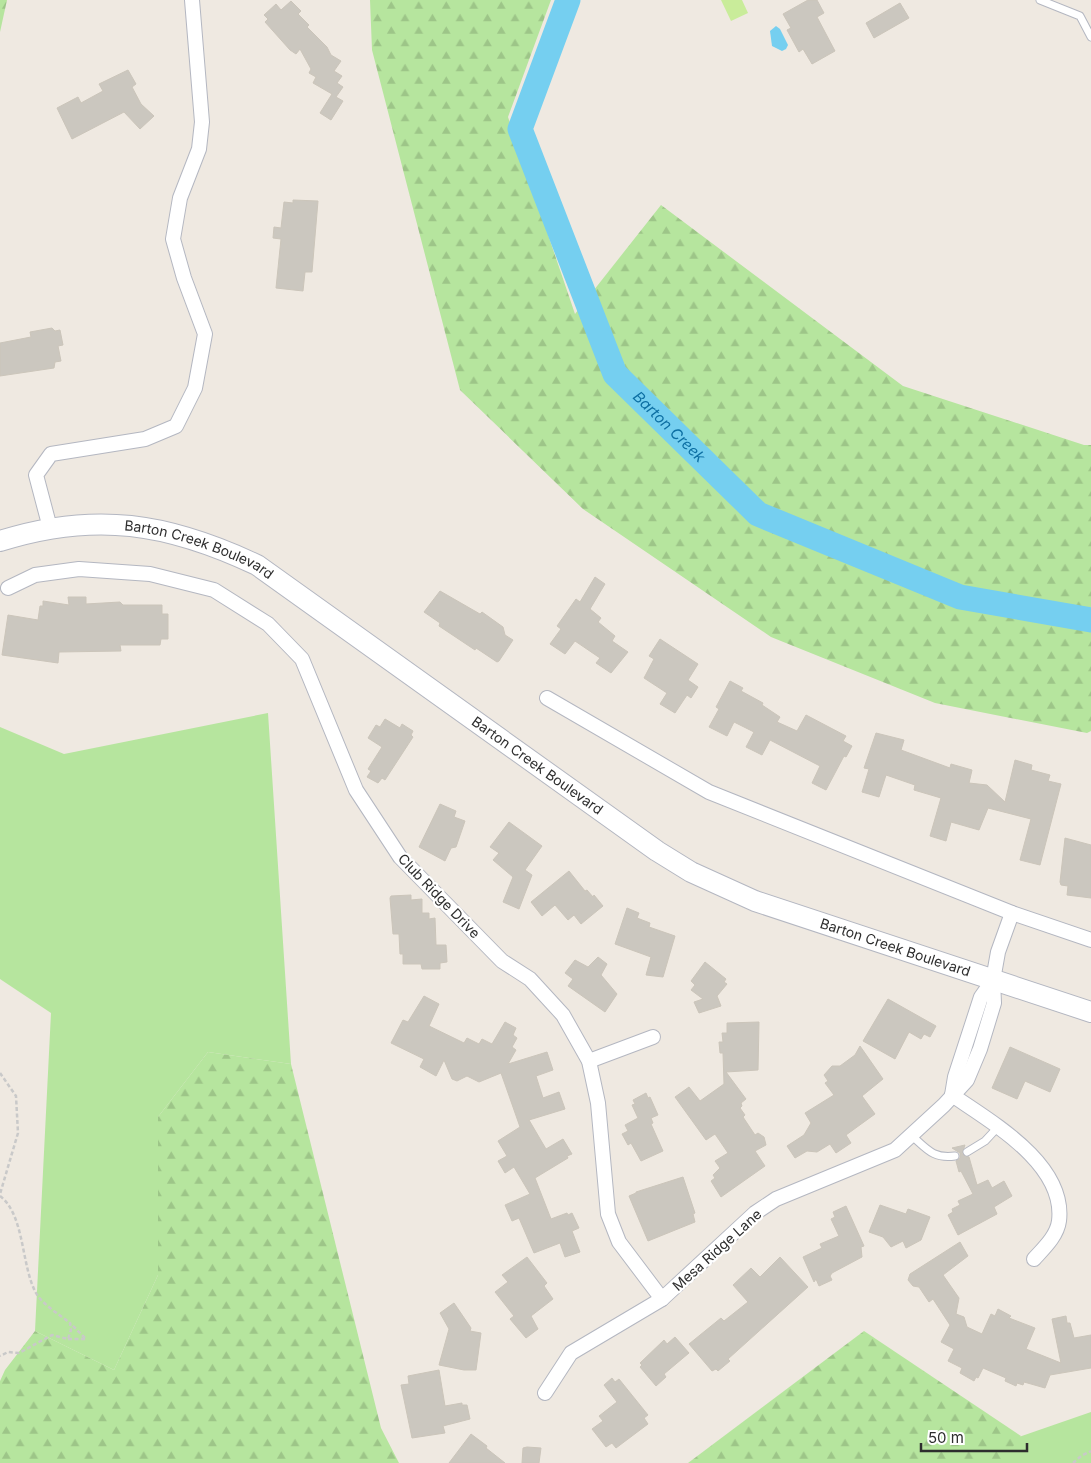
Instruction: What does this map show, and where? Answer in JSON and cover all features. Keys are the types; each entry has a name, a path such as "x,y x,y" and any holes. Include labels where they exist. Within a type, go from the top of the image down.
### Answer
{"street":[{"path":"50,528 36,475 51,454 146,439 176,426 195,388 205,334 184,278 173,238 180,198 199,149 202,122 192,0"},
{"name":"Barton Creek Boulevard","path":"0,540 50,528 106,523 142,526 204,542 257,565 649,845 691,872 755,901 1091,1012"},
{"name":"Club Ridge Drive","path":"8,588 35,576 79,569 150,574 214,590 268,624 302,660 356,790 400,858 502,961 530,979 563,1015 589,1061 598,1103 608,1214 619,1242 662,1299"},
{"path":"547,698 709,792 1012,913 1091,940"},
{"path":"1012,913 998,952 993,980 981,997 955,1077 952,1095 998,1127 1032,1154 1049,1179 1058,1200 1059,1221 1052,1239 1034,1259"},
{"path":"589,1061 653,1037"},
{"name":"Mesa Ridge Lane","path":"545,1393 571,1353 662,1299 755,1213 776,1200 895,1150 944,1105 952,1095"}],"lane":[{"path":"1040,0 1080,16 1091,37"},
{"path":"967,1152 986,1141 998,1127"},
{"path":"911,1136 941,1158 955,1156"}],"path":[{"path":"0,1073 16,1096 18,1133 0,1195 13,1215 36,1294 86,1339 68,1339 52,1336 19,1353 8,1352 0,1356"},
{"path":"68,1339 71,1330 70,1323"},
{"path":"1073,1463 1080,1456 1091,1451"}],"green space":[{"path":"0,0 7,0 0,32"},
{"path":"370,0 551,0 508,117 575,314 661,205 903,386 1084,445 1091,445 1091,731 1087,733 935,703 771,637 583,509 460,390 372,50"},
{"path":"721,0 742,0 748,13 731,21"},
{"path":"268,713 291,1064 208,1052 158,1117 158,1275 114,1370 35,1331 51,1013 0,979 0,727 64,754"},
{"path":"208,1052 291,1064 381,1428 399,1463 0,1463 0,1381 5,1370 35,1331 114,1370 158,1275 158,1117"},
{"path":"864,1331 1021,1436 1001,1463 688,1463"},
{"path":"1091,1412 1091,1463 944,1463"}],"water":[{"path":"776,26 780,29 788,45 782,51 772,46 770,31"}],"building":[{"path":"808,0 817,0 824,13 817,17 835,51 812,64 803,49 799,52 787,30 791,28 783,14"},
{"path":"291,1 301,11 298,14 309,25 307,27 327,47 331,55 341,61 334,71 342,76 337,83 343,87 336,97 343,101 331,120 320,113 332,94 313,83 316,77 309,73 311,69 300,49 296,54 290,50 265,22 268,19 264,15 276,4 281,10"},
{"path":"900,3 909,18 874,38 866,23"},
{"path":"128,70 136,84 132,87 141,104 154,116 140,129 124,112 72,139 57,108 78,97 81,103 103,91 99,84"},
{"path":"293,200 318,201 312,272 305,272 303,291 276,288 281,239 273,238 274,227 281,228 284,202 293,203"},
{"path":"52,328 55,331 60,330 63,345 58,346 61,361 55,362 54,368 0,376 0,343 31,337 30,332"},
{"path":"595,577 605,584 590,609 601,618 598,622 615,636 612,641 628,652 611,673 596,663 600,658 575,641 565,654 550,644 561,629 557,626 576,599 580,602"},
{"path":"440,591 480,614 482,612 503,627 505,635 513,640 499,661 497,662 476,648 475,650 439,626 440,623 424,612"},
{"path":"68,597 86,597 86,604 120,602 123,605 162,605 162,614 168,614 168,639 161,639 160,645 120,645 121,651 59,652 58,663 2,655 8,615 38,620 40,606 43,606 43,601 69,605"},
{"path":"660,639 698,664 688,680 698,687 691,698 687,695 675,713 660,704 667,693 644,678 654,659 649,656"},
{"path":"730,681 743,688 741,691 763,703 762,705 780,717 777,722 797,731 806,715 846,736 843,741 852,746 846,757 844,756 826,790 812,783 820,766 770,740 762,755 746,747 754,732 734,722 727,736 709,727 719,709 716,707"},
{"path":"385,719 400,728 402,724 413,731 411,735 413,737 385,780 382,778 378,783 367,777 371,771 368,769 382,747 368,738 376,725 380,727"},
{"path":"876,733 904,740 901,750 950,768 951,764 972,770 969,783 987,785 1005,802 1015,760 1032,765 1031,770 1050,775 1048,781 1061,784 1040,865 1020,860 1031,819 988,808 979,830 951,822 946,841 930,836 941,798 914,790 915,785 886,775 879,797 862,792 869,769 864,768"},
{"path":"440,804 456,811 454,817 465,821 456,847 451,848 445,861 419,847"},
{"path":"509,822 542,846 525,870 532,875 519,909 503,902 513,877 493,860 499,853 490,847"},
{"path":"1065,838 1091,845 1091,898 1067,895 1068,886 1061,885"},
{"path":"569,871 585,891 587,890 593,897 594,895 603,906 581,924 574,915 568,920 555,905 542,916 531,902"},
{"path":"411,895 411,900 422,899 422,913 429,913 429,919 435,918 436,945 446,945 447,962 440,963 440,969 422,969 421,964 403,964 403,954 400,954 399,934 393,934 390,898 391,896"},
{"path":"627,908 639,913 637,918 650,923 649,927 675,936 663,977 646,975 651,957 615,944"},
{"path":"598,957 607,964 601,975 617,994 605,1012 568,986 573,979 565,973 575,960 588,967"},
{"path":"705,962 726,979 724,982 727,984 717,996 721,1006 699,1013 694,1002 703,999 691,990 695,985 691,981"},
{"path":"424,996 439,1004 429,1026 464,1043 467,1038 479,1044 482,1039 492,1044 505,1022 516,1028 513,1035 517,1038 512,1047 516,1050 508,1064 547,1052 553,1070 536,1076 543,1098 559,1092 565,1109 529,1120 546,1149 563,1139 572,1154 535,1178 551,1219 572,1213 579,1228 572,1231 580,1252 565,1257 560,1243 534,1253 519,1218 512,1221 505,1205 530,1194 514,1167 505,1173 498,1161 507,1156 498,1141 520,1127 501,1073 479,1082 467,1076 457,1081 452,1079 444,1060 436,1076 420,1067 424,1059 391,1043 403,1020 408,1022"},
{"path":"888,999 936,1026 930,1037 924,1034 921,1039 909,1032 895,1059 863,1041"},
{"path":"759,1022 758,1070 726,1072 746,1099 741,1103 742,1106 740,1108 745,1115 743,1117 755,1135 758,1133 764,1137 766,1145 755,1151 765,1166 721,1197 711,1181 715,1178 713,1175 720,1168 715,1161 728,1153 715,1134 706,1140 675,1097 689,1087 700,1101 724,1084 723,1053 720,1053 719,1042 723,1042 722,1033 727,1033 727,1023"},
{"path":"860,1046 883,1079 862,1096 875,1114 846,1135 851,1143 836,1153 830,1144 817,1152 807,1151 795,1158 787,1146 804,1135 811,1123 805,1113 834,1095 825,1083 828,1081 824,1075 832,1066 840,1066 855,1055"},
{"path":"1010,1047 1060,1069 1050,1092 1025,1081 1017,1099 992,1088"},
{"path":"646,1093 648,1098 650,1097 658,1115 651,1118 653,1123 651,1124 663,1151 641,1161 631,1143 628,1145 622,1134 628,1131 625,1125 638,1118 632,1105 635,1104 633,1100"},
{"path":"965,1145 962,1154 969,1157 977,1185 988,1180 992,1188 1004,1181 1012,1196 994,1207 997,1214 958,1235 948,1215 953,1212 952,1209 960,1205 958,1201 973,1194 961,1171 959,1172 956,1161 960,1158 960,1153 952,1148"},
{"path":"683,1177 695,1213 693,1214 695,1222 648,1241 629,1196"},
{"path":"880,1205 906,1214 908,1209 930,1217 921,1240 906,1248 903,1241 891,1247 883,1237 869,1232"},
{"path":"846,1206 864,1246 861,1247 862,1257 832,1273 830,1276 832,1280 819,1286 816,1279 814,1282 803,1257 822,1248 820,1244 839,1236 831,1219 835,1217 833,1212"},
{"path":"960,1242 968,1256 943,1275 959,1298 956,1314 964,1317 967,1327 982,1334 991,1314 995,1316 998,1309 1011,1316 1009,1318 1035,1328 1026,1349 1061,1363 1052,1319 1066,1316 1074,1338 1091,1335 1091,1368 1050,1375 1045,1388 1024,1382 1023,1385 1017,1383 1016,1386 1005,1381 1006,1378 983,1368 978,1378 976,1377 974,1381 960,1373 962,1368 948,1361 954,1349 941,1342 950,1325 933,1299 929,1302 919,1287 913,1286 908,1280 910,1274"},
{"path":"527,1257 547,1283 544,1286 553,1299 531,1316 538,1329 526,1338 510,1319 514,1316 495,1292 508,1282 502,1275"},
{"path":"780,1257 808,1287 728,1359 730,1361 718,1371 716,1369 712,1371 689,1344 721,1318 724,1321 748,1302 733,1285 751,1268 760,1277"},
{"path":"454,1303 471,1328 470,1331 481,1333 476,1370 464,1370 439,1365 449,1329 440,1313"},
{"path":"675,1337 689,1353 664,1374 666,1377 656,1386 640,1367 642,1365 640,1363 664,1340 667,1344"},
{"path":"439,1370 445,1406 462,1403 462,1405 467,1405 470,1419 443,1426 445,1433 412,1438 401,1385 409,1384 408,1376"},
{"path":"612,1378 615,1382 619,1379 648,1415 644,1418 648,1424 616,1448 612,1443 606,1447 592,1429 603,1421 599,1416 617,1402 604,1385"},
{"path":"471,1434 487,1446 486,1448 505,1463 449,1463"},
{"path":"523,1448 541,1448 539,1463 522,1463"}],"waterway":[{"name":"Barton Creek","path":"568,0 520,129 615,374 758,514 960,597 1091,620"}]}
